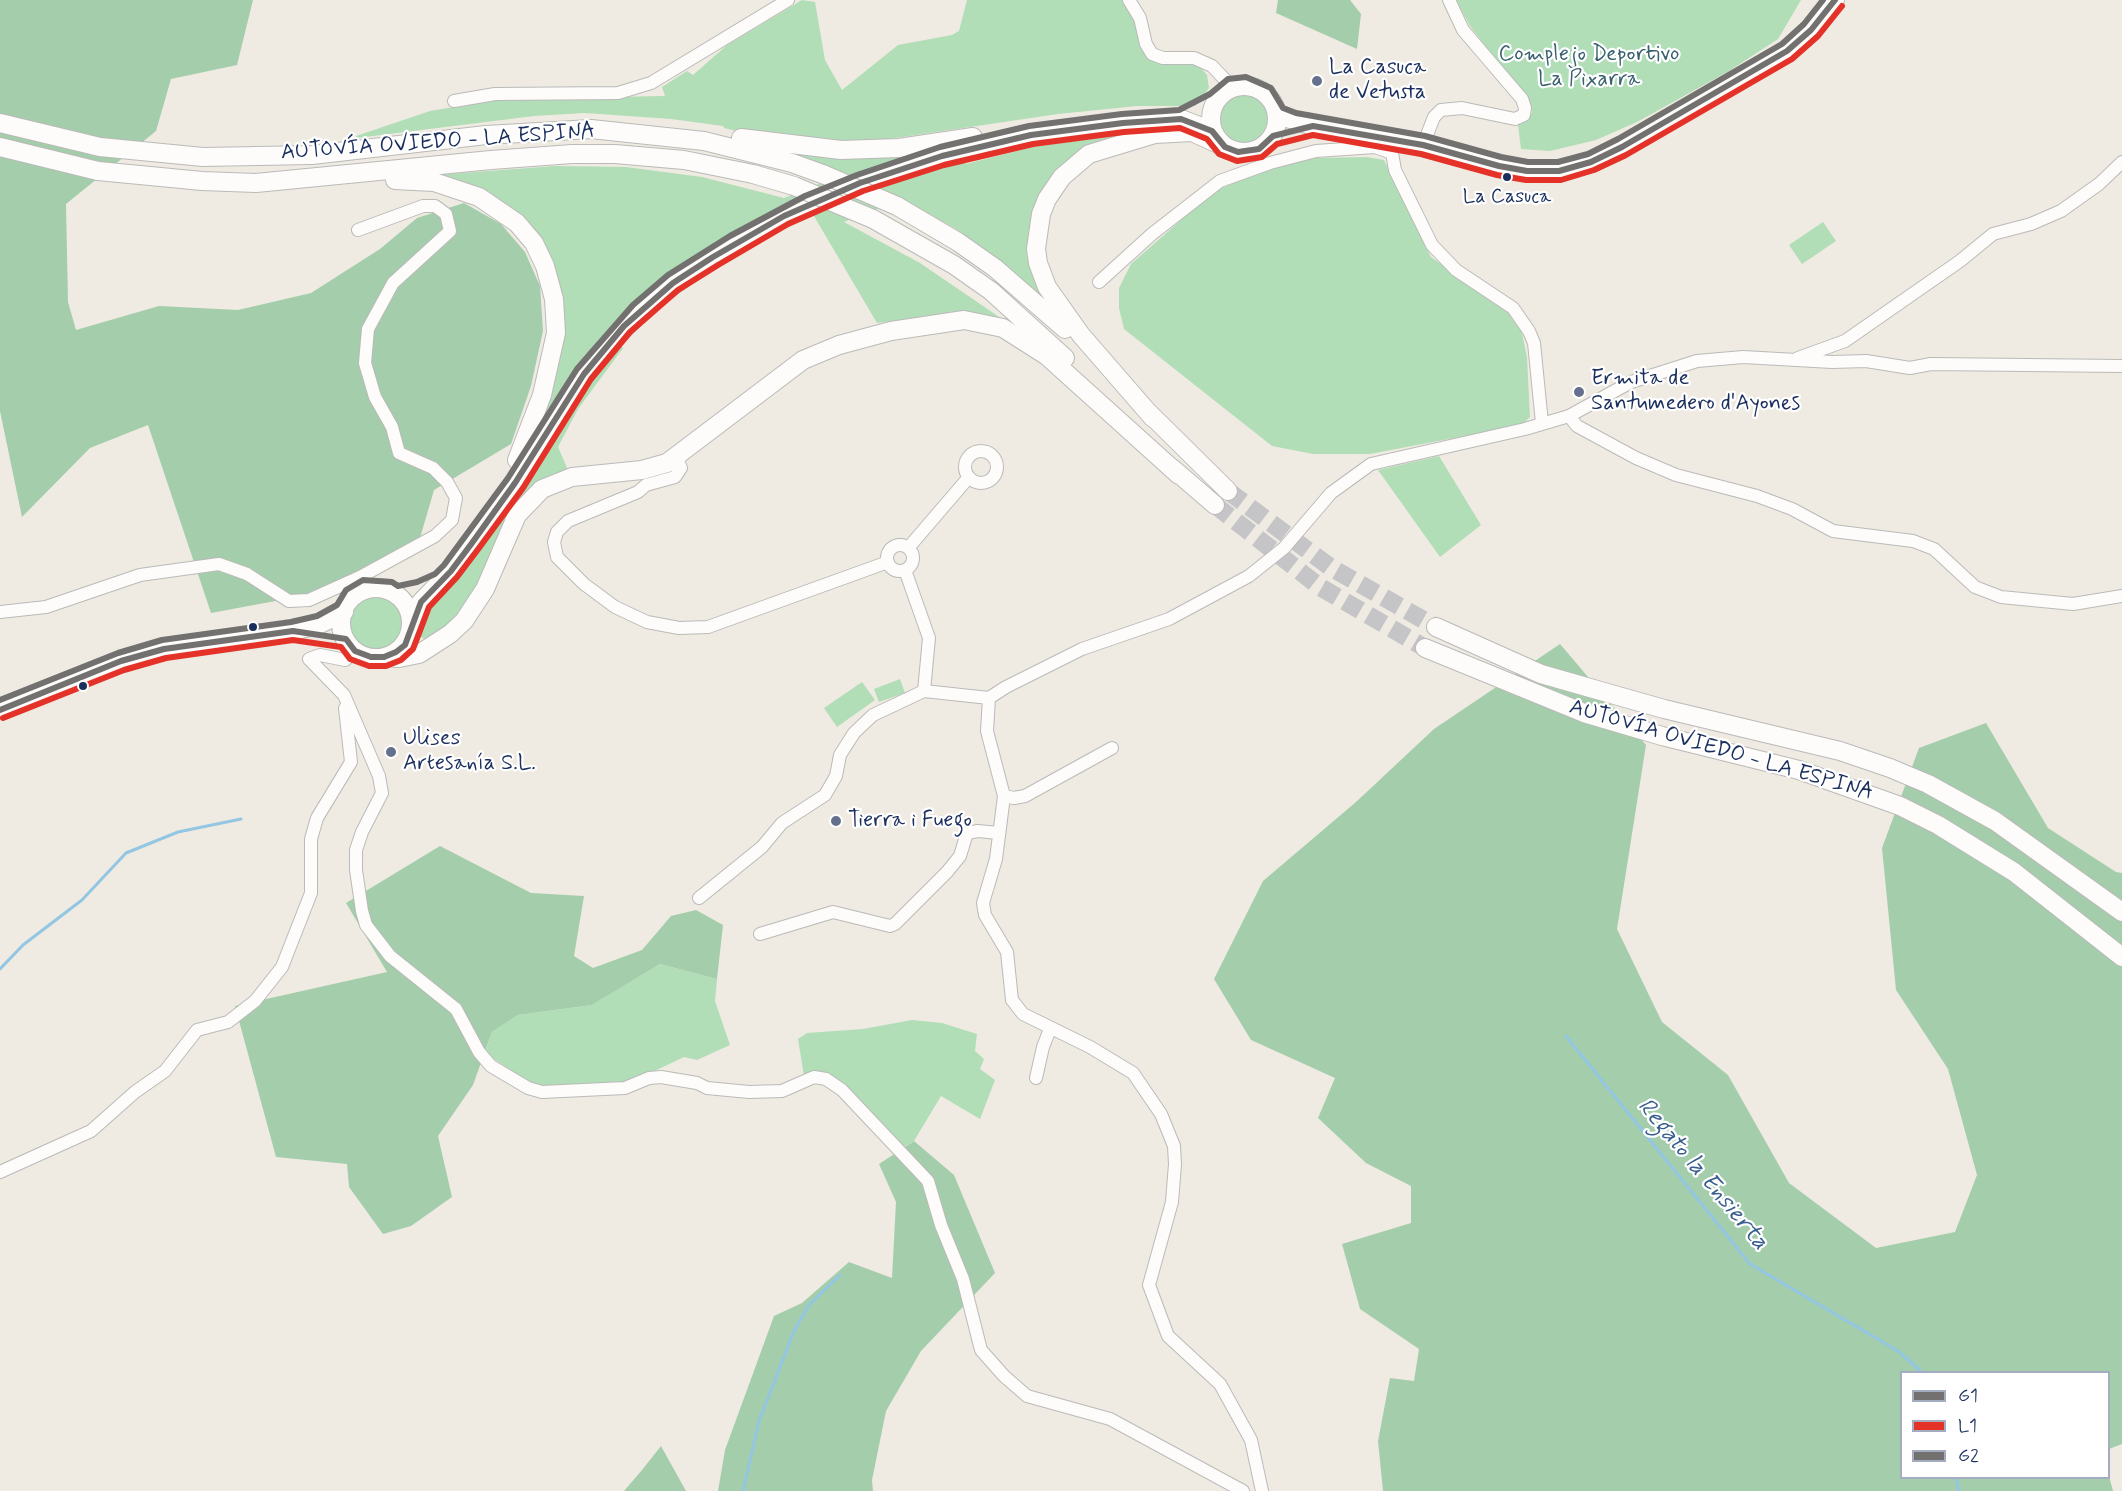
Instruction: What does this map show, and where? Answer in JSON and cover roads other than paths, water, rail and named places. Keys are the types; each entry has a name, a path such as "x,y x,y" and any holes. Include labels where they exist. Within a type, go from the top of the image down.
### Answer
{"highway":[{"path":"1277,115 1393,146 1423,145 1499,166 1527,171 1559,171 1591,162 1787,51 1811,30 1835,0"},
{"path":"1212,131 1210,113 1215,102 1222,93 1232,87 1247,86 1259,89 1272,102 1277,115 1273,136"},
{"path":"384,657 405,645 421,602 452,571 491,517 515,483 570,393 604,348 654,299 713,257 808,204 887,173 1002,141 1123,123 1181,119 1215,102"},
{"path":"1181,119 1212,131 1225,147"},
{"path":"486,135 527,127 635,124 685,129 786,146 841,150 899,148 1080,120 1123,123"},
{"name":"AUTOVÍA OVIEDO - LA ESPINA","path":"0,123 100,147 203,157 312,155 486,135 591,129 678,136 741,149 825,175 897,206 958,242 1029,296 1074,336 1228,491"},
{"path":"1153,418 1081,335 1047,287 1038,263 1036,249 1041,214 1047,199 1062,177 1089,154 1155,134 1192,132 1238,152 1250,152 1259,148 1273,136 1313,126"},
{"name":"AUTOVÍA OVIEDO - LA ESPINA","path":"0,147 98,171 150,177 256,183 583,154 684,160 753,174 794,186 873,219 954,265 1014,310 1044,336 1179,475 1215,506"},
{"path":"256,183 295,186 409,179 434,182 458,188 486,201 517,223 534,243 551,282 555,333 536,417 491,517"},
{"path":"293,631 319,633 351,645 371,657 399,658 419,654 450,634 470,614 485,589 512,524 525,505 542,489 572,477 656,468 677,458 803,360 839,345 891,331 964,320 1003,328 1047,356 1179,475"},
{"path":"396,595 420,591 440,581"},
{"path":"351,645 342,626 344,612 362,583 396,595 410,614 411,630 423,643 434,645"},
{"path":"0,710 121,661 164,649 293,631 320,624 344,612"},
{"name":"AUTOVÍA OVIEDO - LA ESPINA","path":"1436,627 1541,674 1664,709 1840,751 1890,768 1928,784 1995,821 2122,912"},
{"name":"AUTOVÍA OVIEDO - LA ESPINA","path":"1425,648 1584,713 1662,736 1799,770 1900,806 1938,825 2014,872 2122,957"}],"street":[{"path":"454,101 495,94 618,93 651,83 788,0"},
{"path":"1129,0 1140,18 1146,44 1152,54 1163,58 1194,58 1212,66 1232,87"},
{"path":"1423,145 1434,117 1442,110 1462,108 1515,119 1524,115 1525,108 1522,99 1463,30 1449,0"},
{"path":"1099,282 1152,234 1220,181 1279,160 1316,151 1393,146 1395,170 1432,245 1442,259 1513,308 1527,326 1534,343 1542,423"},
{"path":"1792,360 1845,341 1960,261 1993,234 2031,224 2061,211 2099,184 2122,162"},
{"path":"0,612 46,607 141,575 219,564 247,574 289,601 309,600 362,583 435,537 452,520 456,498 447,482 433,468 399,453 392,427 375,397 365,363 368,329 393,284 450,231 447,214 435,206 423,206 358,230"},
{"path":"699,898 762,847 782,823 825,795 836,776 840,755 854,733 873,715 924,690 989,698 1006,687 1082,649 1169,619 1249,576 1284,548 1331,493 1371,464 1569,416 1631,382 1697,361 1743,357 1866,361 1910,368 1931,364 2122,366"},
{"path":"1569,416 1577,426 1636,458 1676,475 1757,496 1792,509 1833,531 1913,541 1934,549 1975,587 2001,597 2073,604 2122,596"},
{"path":"677,458 681,468 675,477 646,485 638,492 568,522 557,532 554,542 556,558 584,584 615,607 647,622 679,628 708,627 888,562"},
{"path":"909,547 969,477"},
{"path":"902,544 909,547 914,558 906,570 896,570 888,562 887,554 893,547 902,544"},
{"path":"906,570 929,638 924,690"},
{"path":"351,645 345,660 320,654 309,658 344,695 379,776 382,793 362,832 356,850 358,886 366,925 390,956 456,1009 479,1052 491,1066 528,1088 542,1092 625,1088 649,1078 661,1077 697,1083 707,1088 749,1092 782,1091 814,1077 826,1078 842,1090 928,1181 941,1226 963,1279 981,1350 1004,1376 1027,1396 1110,1419 1243,1491"},
{"path":"0,1172 92,1131 135,1092 165,1071 197,1030 228,1022 255,1001 282,967 310,893 311,839 317,818 351,762 344,695"},
{"path":"989,698 987,731 1004,796 996,859 983,903 984,915 1007,952 1012,1000 1023,1014 1090,1047 1133,1073 1161,1114 1174,1146 1175,1164 1172,1202 1149,1285 1168,1336 1220,1384 1251,1440 1262,1491"},
{"path":"1004,796 1014,798 1024,796 1112,747"},
{"path":"760,934 833,912 890,926 895,924 953,864 963,849 967,833 978,831 998,833"},
{"path":"1036,1078 1050,1029"}],"waterway":[{"path":"0,969 23,945 82,900 126,853 178,832 241,819"},
{"name":"Regato la Ensierta","path":"1566,1036 1750,1264 1898,1351 1921,1371"},
{"path":"743,1491 759,1421 794,1331 809,1305 840,1275"},
{"name":"Regato la Ensierta","path":"1956,1479 1959,1491"}],"tunnel":[{"path":"1228,491 1330,567 1436,627"},
{"path":"1215,505 1320,587 1425,648"}],"place":[{"name":"La Casuca de Vetusta","path":"1317,81"},
{"name":"La Casuca","path":"1507,177"},
{"name":"Ermita de Santumedero d'Ayones","path":"1579,392"},
{"name":"Ulises Artesanía S.L.","path":"391,752"},
{"name":"Tierra i Fuego","path":"836,821"}],"park label":[{"name":"Complejo Deportivo La Pixarra","path":"1589,68"}]}
